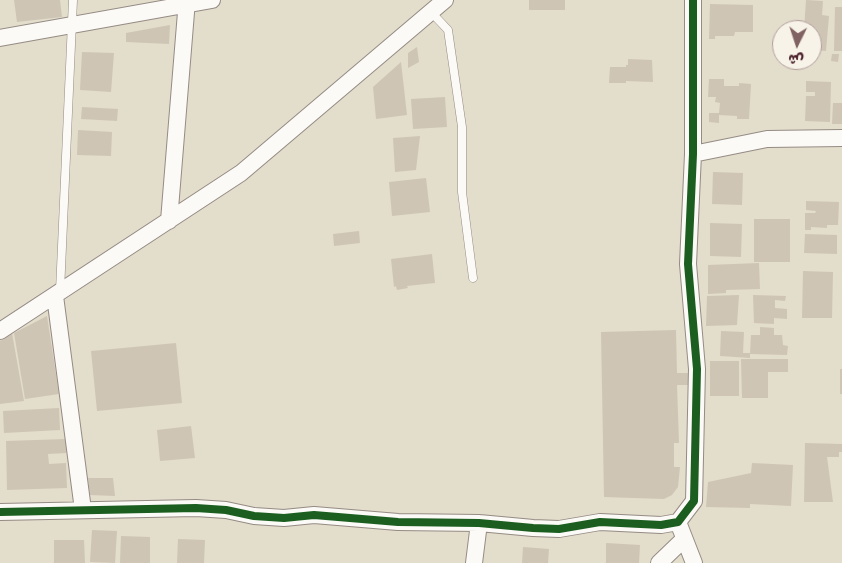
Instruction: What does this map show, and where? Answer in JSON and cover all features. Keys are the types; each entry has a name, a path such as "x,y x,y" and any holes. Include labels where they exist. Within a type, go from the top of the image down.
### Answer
{"street":[{"path":"0,38 212,0"},
{"path":"0,331 241,174 445,0"},
{"path":"0,512 196,508 284,518 314,515 398,522 479,523 559,529 600,522 661,525 678,522 694,502 697,369 688,264 693,154 694,0"},
{"path":"169,221 187,3"},
{"path":"693,154 767,139 842,138"},
{"path":"57,295 83,510"},
{"path":"678,522 694,563"},
{"path":"474,563 479,523"},
{"path":"659,563 684,539"}],"lane":[{"path":"57,295 73,0"},
{"path":"431,12 448,30 462,127 462,192 472,278"}],"building":[{"path":"14,0 60,0 62,17 17,22"},
{"path":"529,0 565,0 565,10 529,10"},
{"path":"806,0 823,1 822,15 829,16 826,51 822,51 822,20 805,20"},
{"path":"710,4 753,5 753,32 735,32 734,36 715,36 715,39 709,39"},
{"path":"835,7 842,7 842,51 834,51"},
{"path":"170,25 169,44 126,42 126,33"},
{"path":"417,47 419,62 408,68 408,53"},
{"path":"82,52 114,53 111,92 80,90"},
{"path":"832,54 839,54 838,62 831,61"},
{"path":"628,59 652,60 653,82 626,81 626,83 609,83 610,67 626,67"},
{"path":"401,62 407,115 376,119 373,87"},
{"path":"709,79 724,79 724,86 739,86 739,83 751,84 749,119 737,119 737,116 719,115 719,123 709,122 709,113 719,113 720,103 715,102 716,97 708,97"},
{"path":"806,81 831,82 830,122 805,121 806,96 815,96 815,92 806,92"},
{"path":"445,97 447,127 413,129 411,99"},
{"path":"833,103 842,103 842,124 832,124"},
{"path":"82,107 118,109 117,121 81,119"},
{"path":"78,130 112,132 111,156 77,155"},
{"path":"420,136 416,170 395,172 393,138"},
{"path":"713,172 743,173 742,205 712,204"},
{"path":"426,178 430,212 392,216 389,182"},
{"path":"806,201 839,202 838,225 827,225 827,228 811,227 811,230 805,230 805,213 815,213 816,211 806,210"},
{"path":"754,219 790,219 790,262 754,262"},
{"path":"710,223 742,224 741,257 710,256"},
{"path":"359,231 360,243 334,246 333,234"},
{"path":"805,234 837,235 837,254 804,253"},
{"path":"432,254 435,283 407,286 408,288 397,290 396,286 394,287 391,259"},
{"path":"759,263 760,289 726,290 726,293 708,294 708,265"},
{"path":"803,271 833,272 832,318 802,318"},
{"path":"739,295 737,325 706,326 707,296"},
{"path":"753,295 786,296 785,301 775,300 775,308 787,309 787,319 774,318 774,324 754,323"},
{"path":"47,316 59,394 25,399 14,333"},
{"path":"760,327 774,328 774,335 782,335 783,345 788,346 787,355 750,354 751,335 760,335"},
{"path":"676,330 677,373 690,373 690,385 677,385 679,443 674,443 674,467 680,467 678,487 672,495 664,499 604,497 601,332"},
{"path":"721,331 744,332 743,353 750,353 750,358 720,356"},
{"path":"12,333 24,401 0,404 0,341"},
{"path":"176,343 182,403 97,411 91,351"},
{"path":"741,359 788,359 788,372 768,372 768,398 742,398"},
{"path":"710,361 739,361 739,396 710,396"},
{"path":"840,369 842,369 842,394 840,394"},
{"path":"59,408 60,430 4,433 3,411"},
{"path":"191,426 195,458 160,461 157,430"},
{"path":"66,439 66,453 48,454 49,464 66,463 67,488 7,490 6,441"},
{"path":"805,443 842,444 842,452 839,452 839,457 827,457 833,502 804,502"},
{"path":"752,463 793,465 791,506 750,504 750,508 706,507 708,482 751,473"},
{"path":"88,478 113,478 115,496 90,495"},
{"path":"92,530 117,531 115,563 90,562"},
{"path":"121,536 150,537 150,563 120,563"},
{"path":"178,539 205,540 204,563 177,563"},
{"path":"54,540 84,540 85,563 54,563"},
{"path":"606,543 640,545 639,563 606,563"},
{"path":"523,547 549,549 548,563 522,563"}],"cycle path":[{"path":"0,512 196,508 284,518 314,515 398,522 479,523 559,529 600,522 661,525 678,522 694,501 697,369 688,264 693,154 693,0"}]}
